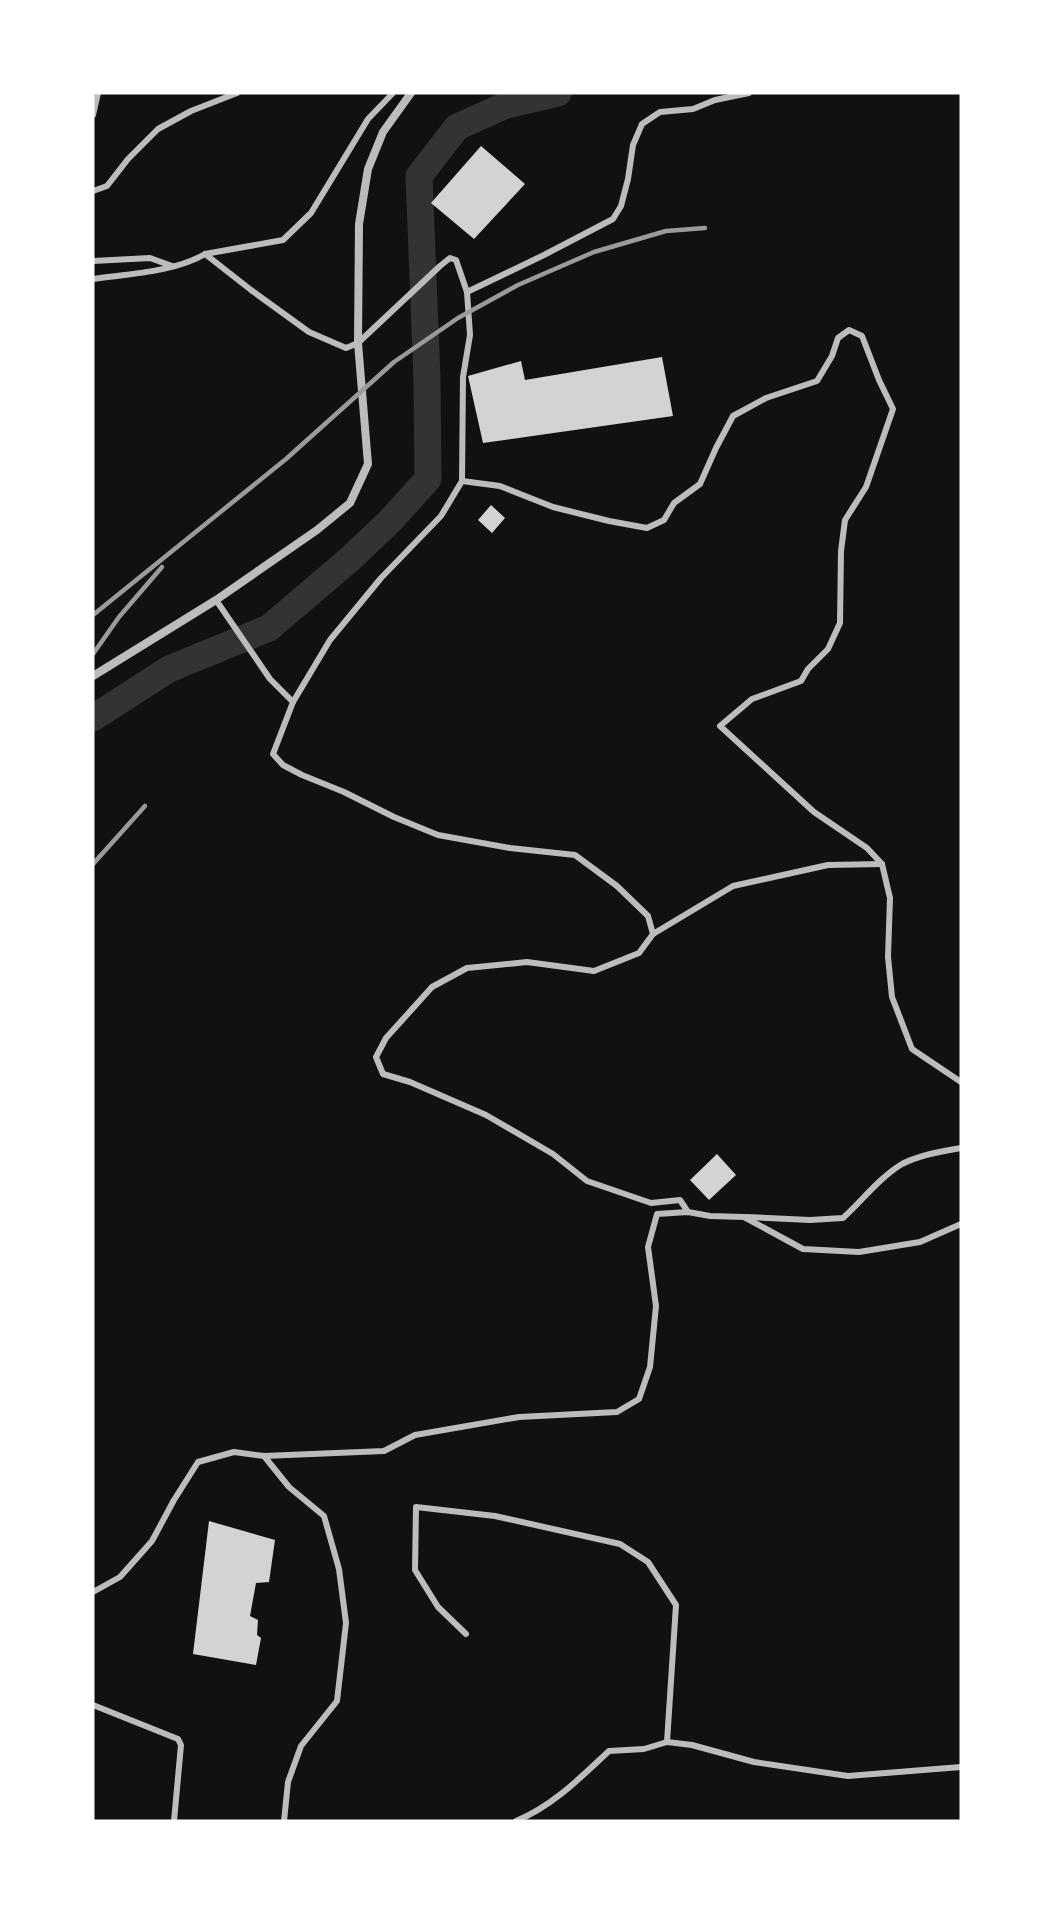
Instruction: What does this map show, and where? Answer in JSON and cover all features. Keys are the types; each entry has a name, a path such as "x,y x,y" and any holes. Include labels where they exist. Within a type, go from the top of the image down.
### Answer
{"street":[{"path":"93,115 98,93"},
{"path":"93,191 107,186 128,159 158,129 191,111 237,93"},
{"path":"93,279 172,267 196,260 206,254 283,240 311,213 368,119 393,93"},
{"path":"93,676 216,600 317,530 351,503 368,464 358,342 359,224 368,169 382,132 411,93"},
{"path":"467,292 613,219 621,206 633,145 642,124 660,112 693,109 715,100 749,93"},
{"path":"206,254 309,332 346,348 358,342 450,258 456,260 467,292 470,335 463,378 462,481 441,516 381,578 330,640 293,702 273,754 283,765 302,775 438,835 510,848 575,855 617,886 648,916 653,934"},
{"path":"93,261 150,258 172,267"},
{"path":"462,481 500,486 553,507 647,528 664,520 674,503 700,484 733,416 766,398 817,381 832,356 838,338 849,330 862,336 893,409 866,487 845,520 841,551 840,623 828,649 808,669 801,681 752,699 720,726 814,812 867,848 882,864 890,898 888,957 892,997 912,1049 961,1082"},
{"path":"216,600 270,679 293,702"},
{"path":"688,1212 680,1200 651,1203 587,1181 553,1154 486,1115 410,1082 383,1074 375,1058 386,1038 432,987 467,968 527,962 594,971 639,953 653,934 733,886 828,865 882,864"},
{"path":"950,1076 961,1074"},
{"path":"93,1592 120,1577 152,1541 198,1462 234,1452 264,1456 384,1451 415,1436 519,1417 617,1412 639,1400 650,1367 656,1306 648,1247 657,1214 688,1212 710,1216 810,1220 843,1218 883,1178 904,1163 942,1151 961,1148"},
{"path":"744,1217 803,1249 859,1252 920,1242 961,1224"},
{"path":"264,1456 289,1487 324,1516 339,1569 346,1623 338,1701 301,1746 288,1782 284,1821"},
{"path":"466,1634 438,1607 415,1570 416,1508 495,1516 620,1544 648,1563 676,1605 667,1742"},
{"path":"93,1705 178,1739 181,1745 174,1821"},
{"path":"516,1821 532,1815 569,1788 609,1751 644,1749 667,1742 692,1745 754,1762 848,1776 961,1767"}],"building":[{"path":"481,146 525,184 474,239 431,203"},
{"path":"662,357 673,416 483,443 468,376 521,361 525,380"},
{"path":"491,505 505,518 492,533 478,520"},
{"path":"717,1154 736,1175 709,1200 690,1180"},
{"path":"209,1521 275,1540 269,1582 256,1583 250,1616 258,1620 257,1635 261,1638 256,1665 193,1654"}],"waterway":[{"path":"93,718 169,669 269,628 350,559 390,521 428,479 427,379 419,176 457,127 506,105 558,93"}],"railway":[{"path":"93,615 286,459 394,362 458,318 518,285 594,252 666,231 705,228"},
{"path":"93,654 119,617 162,567"},
{"path":"93,864 145,806"}]}
